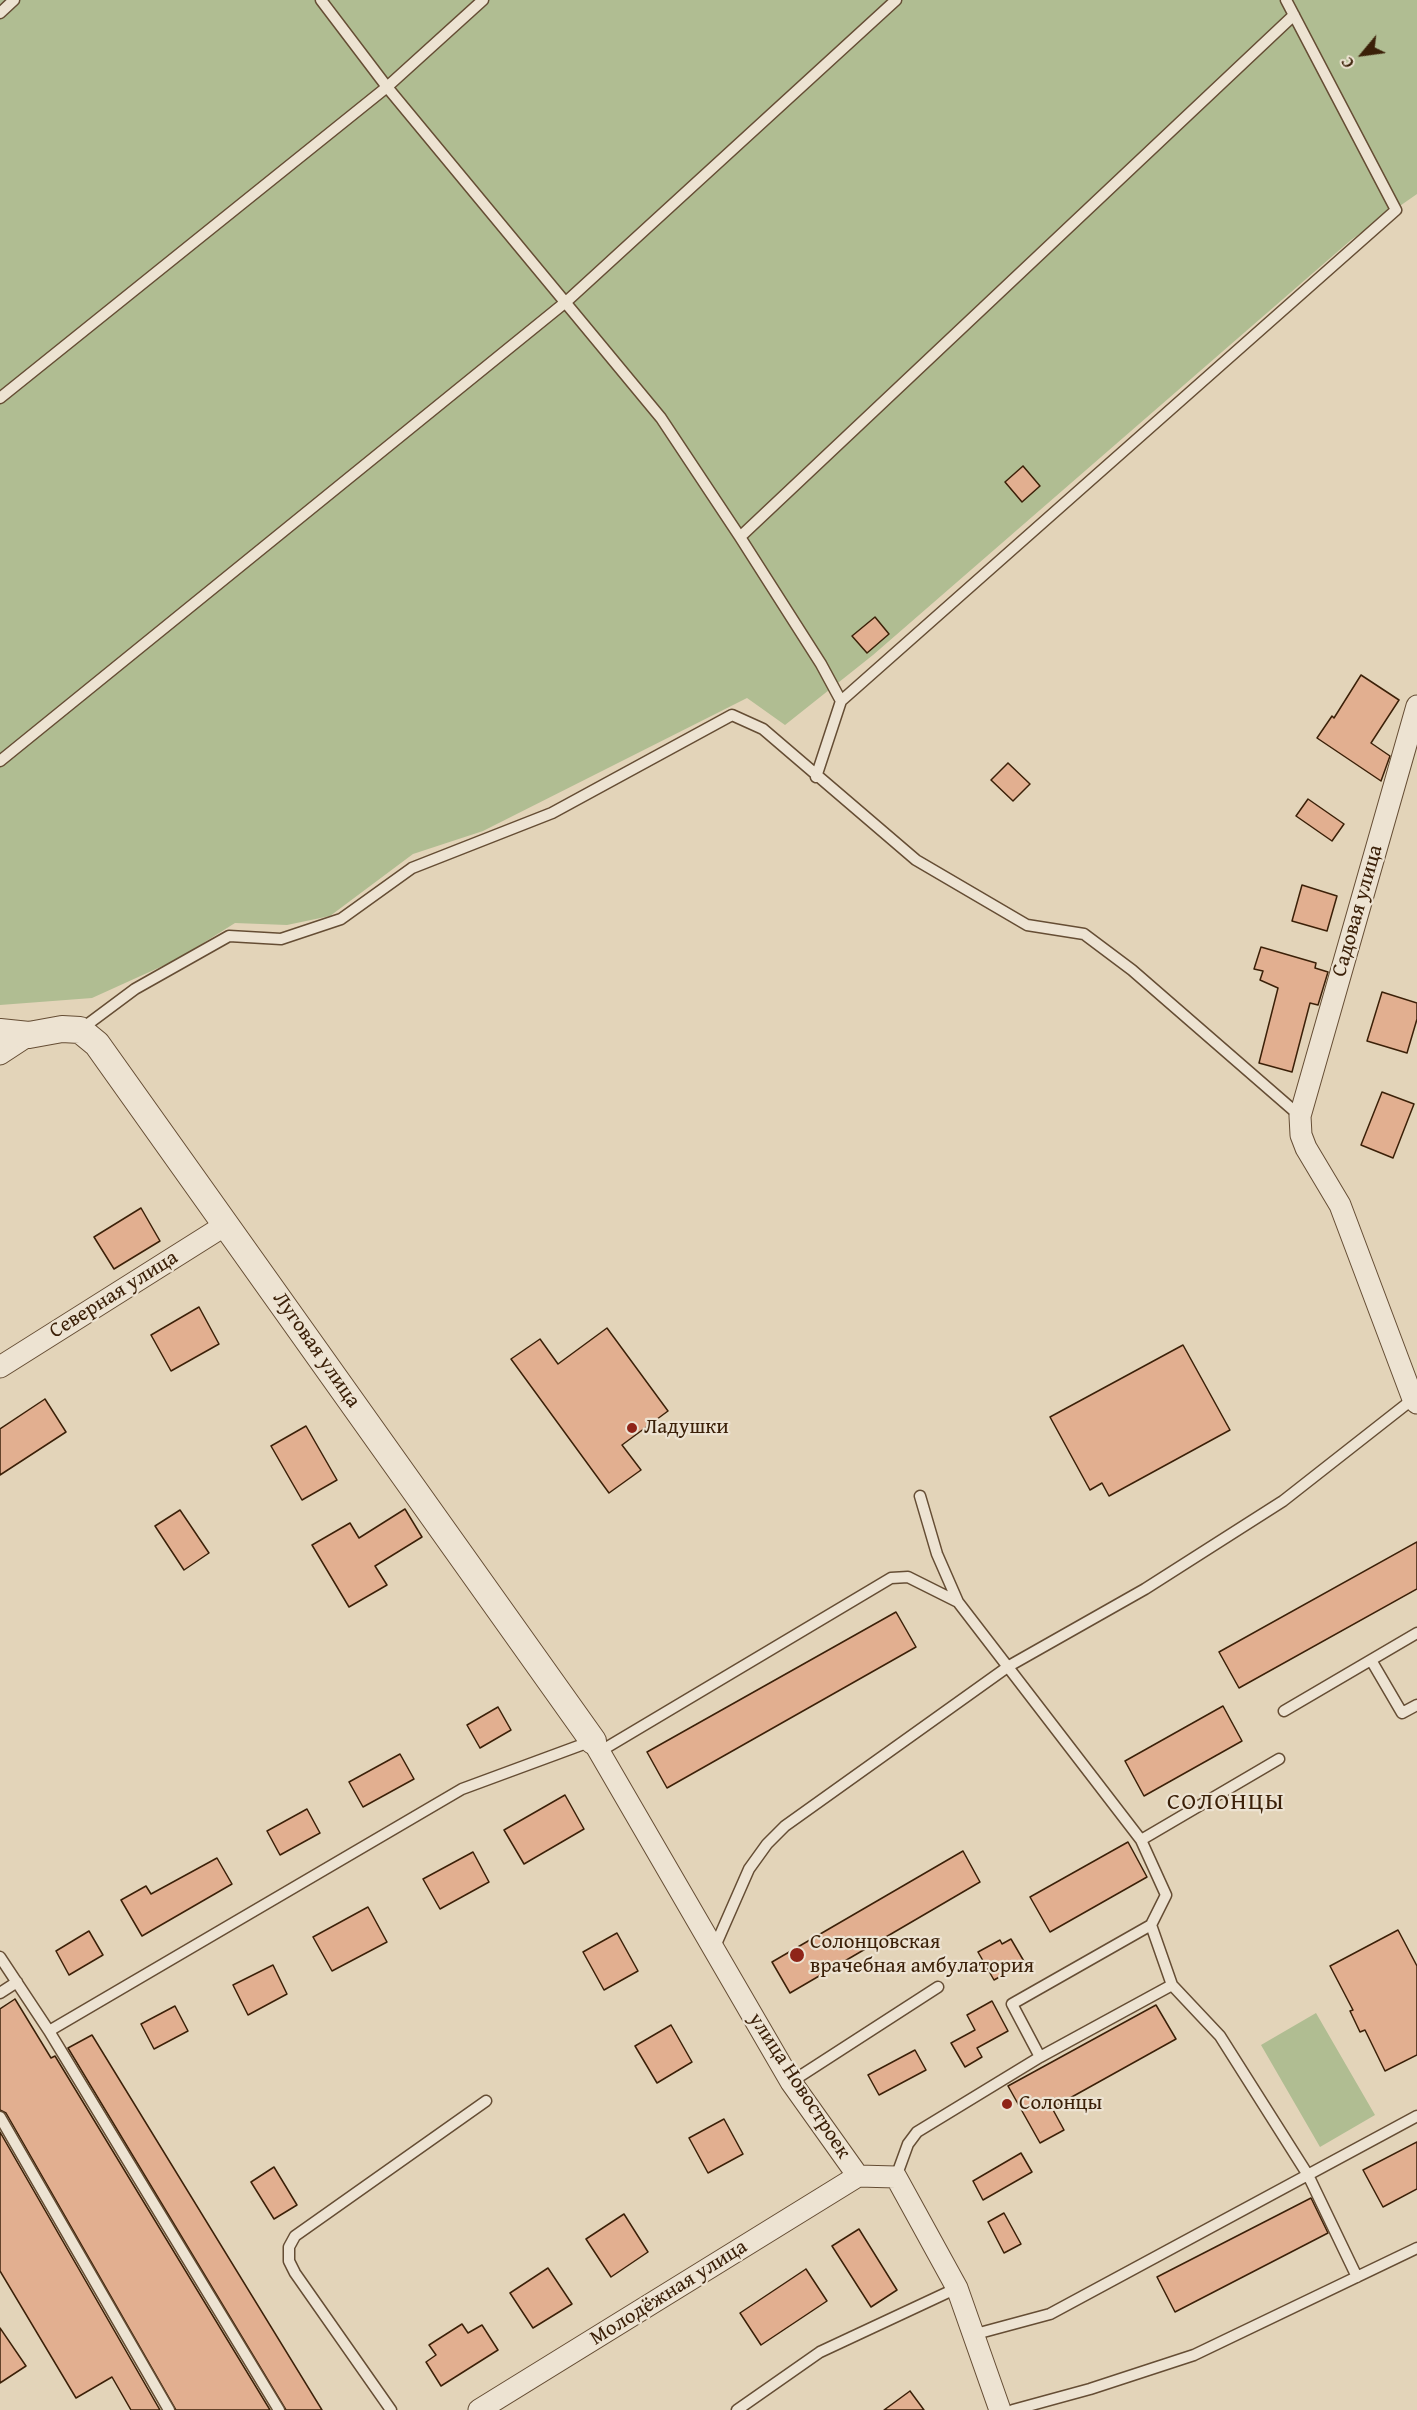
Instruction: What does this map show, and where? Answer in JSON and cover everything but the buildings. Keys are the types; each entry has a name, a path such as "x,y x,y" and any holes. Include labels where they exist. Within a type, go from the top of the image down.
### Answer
{"street":[{"name":"Садовая улица","path":"1300,1116 1417,706"},
{"path":"0,1032 29,1035 62,1029 80,1030"},
{"name":"Луговая улица","path":"80,1030 98,1044 596,1746"},
{"path":"0,1054 29,1035"},
{"path":"1300,1116 1301,1135 1306,1148 1340,1205 1415,1401"},
{"name":"Северная улица","path":"0,1366 227,1224"},
{"name":"улица Новостроек","path":"596,1746 713,1951 792,2082 858,2176 896,2177"},
{"name":"Молодёжная улица","path":"479,2410 858,2176"},
{"path":"896,2177 957,2288 1000,2410"}],"lane":[{"path":"0,13 15,0"},
{"path":"321,0 387,87 567,301 661,418 740,537 841,701"},
{"path":"0,398 387,87 483,0"},
{"path":"0,761 567,301 896,0"},
{"path":"816,777 841,701 1396,210 1286,0"},
{"path":"740,537 1294,15"},
{"path":"80,1030 135,989 229,936 281,939 341,919 412,868 552,813 732,716 763,729 816,777 916,860 1027,925 1084,934 1132,970 1300,1116"},
{"path":"713,1951 749,1869 766,1844 784,1826 1009,1666 1145,1589 1283,1502 1415,1401"},
{"path":"920,1496 937,1554 958,1602 1141,1840 1166,1895 1151,1925 1012,2004 1040,2057"},
{"path":"49,2031 462,1789 596,1746 891,1578 908,1577 958,1602"},
{"path":"1284,1711 1417,1633"},
{"path":"1371,1659 1402,1713 1417,1705"},
{"path":"1141,1840 1279,1759"},
{"path":"1151,1925 1172,1985 1220,2036 1308,2175 1357,2277"},
{"path":"0,1958 49,2031 279,2410"},
{"path":"0,1993 17,1982"},
{"path":"896,2177 908,2144 917,2132 1040,2057 1172,1985"},
{"path":"792,2082 938,1987"},
{"path":"391,2410 295,2273 289,2261 289,2247 295,2236 486,2101"},
{"path":"972,2335 1050,2314 1417,2116"},
{"path":"0,2117 169,2410"},
{"path":"1013,2410 1090,2389 1194,2355 1417,2248"},
{"path":"737,2410 820,2352 957,2288"}],"green space":[{"path":"0,0 1417,0 1417,194 1351,240 873,655 785,725 747,698 483,831 413,854 330,916 287,925 235,923 178,959 92,998 0,1005"},
{"path":"1316,2013 1375,2115 1320,2147 1261,2045"}],"place":[{"name":"Ладушки","path":"632,1428"},
{"name":"Солонцовская врачебная амбулатория","path":"797,1955"},
{"name":"Солонцы","path":"1007,2104"}],"district":[{"name":"СОЛОНЦЫ","path":"1226,1803"}]}
